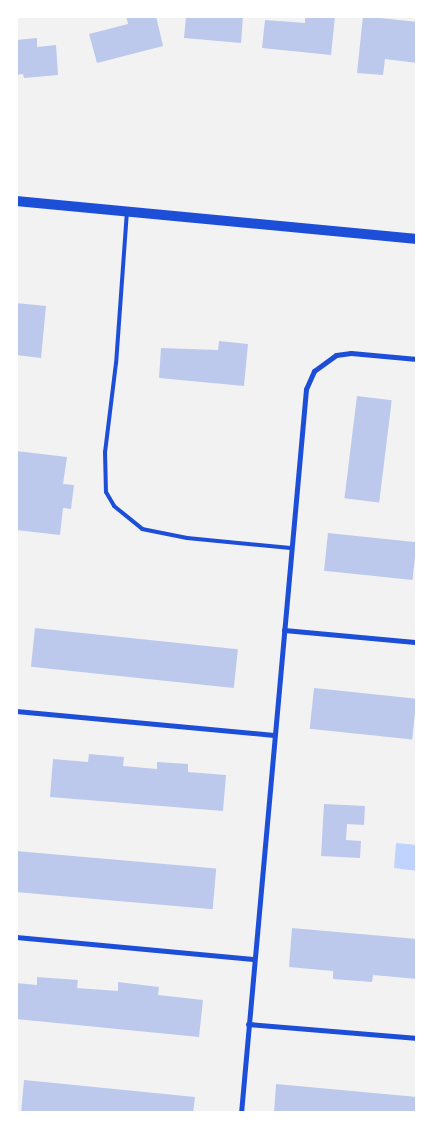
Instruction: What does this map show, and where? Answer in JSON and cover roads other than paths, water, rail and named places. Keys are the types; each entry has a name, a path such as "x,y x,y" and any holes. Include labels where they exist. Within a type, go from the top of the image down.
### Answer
{"main road":[{"path":"16,201 417,239"}],"street":[{"path":"241,1113 253,959 305,392 309,379 321,364 336,355 351,353 417,359"},
{"path":"284,630 417,642"},
{"path":"16,711 274,735"},
{"path":"16,938 253,959"},
{"path":"248,1024 417,1038"}],"lane":[{"path":"126,212 116,363 105,452 106,492 114,506 142,529 178,537 291,548"}],"water":[{"path":"396,843 417,845 417,871 394,868"}]}
